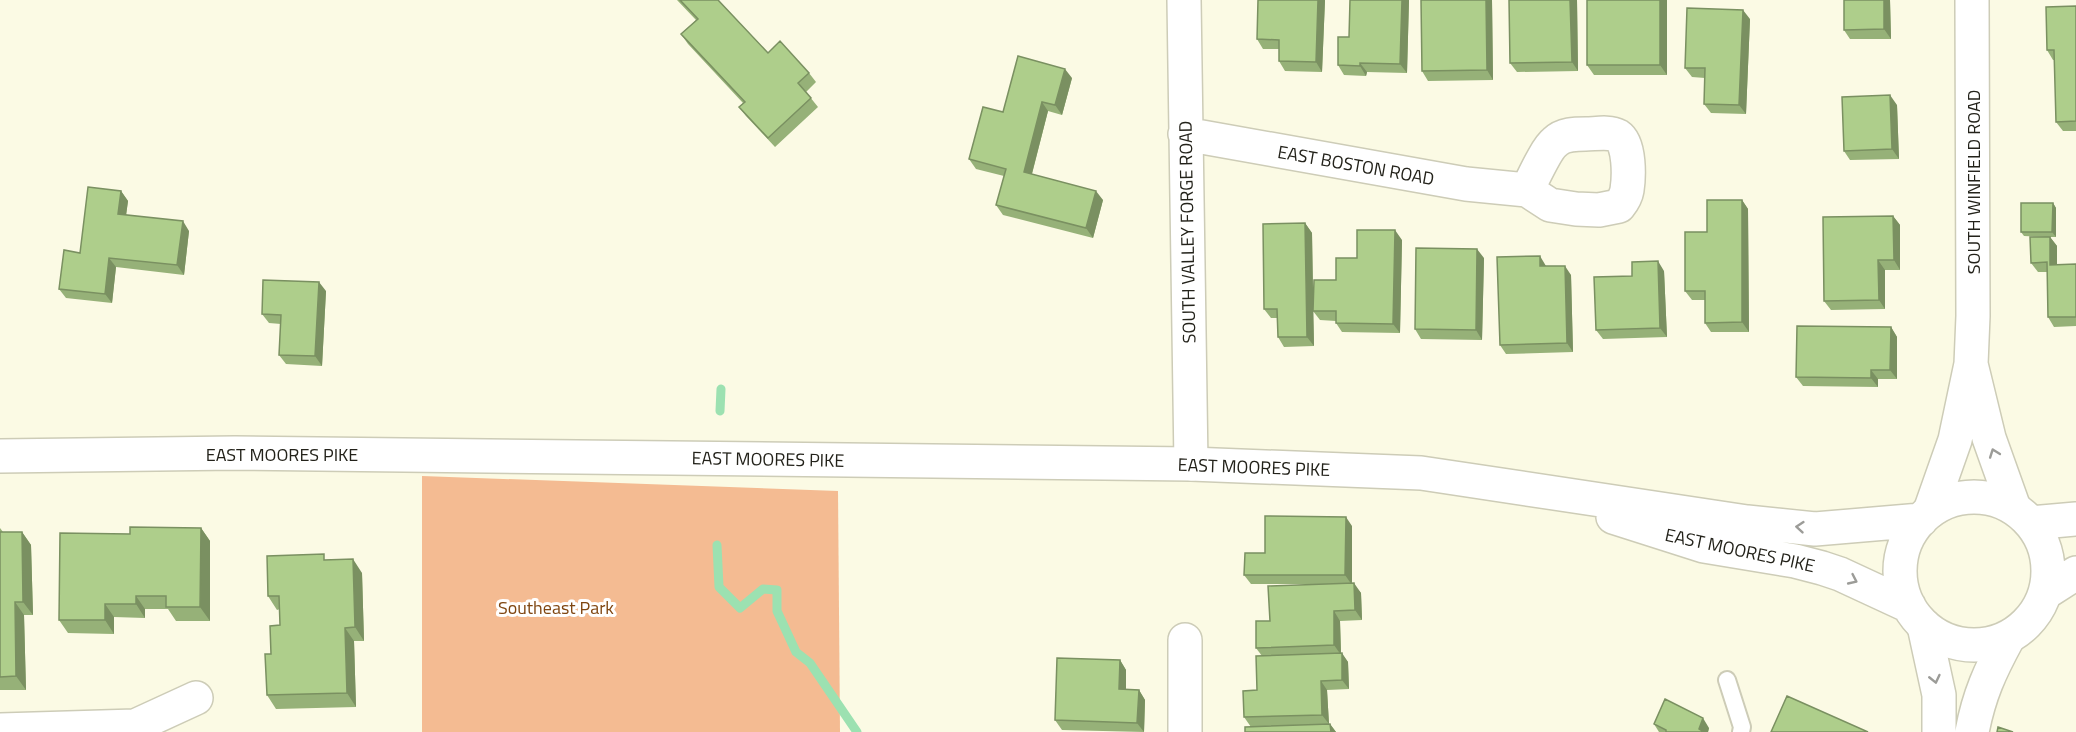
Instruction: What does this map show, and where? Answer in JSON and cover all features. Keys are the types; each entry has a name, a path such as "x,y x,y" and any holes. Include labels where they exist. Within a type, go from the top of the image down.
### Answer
{"main road":[{"name":"SOUTH VALLEY FORGE ROAD","path":"1184,0 1191,464"},
{"name":"SOUTH WINFIELD ROAD","path":"1925,516 1955,440 1971,364 1973,316 1972,0"},
{"name":"EAST BOSTON ROAD","path":"1185,134 1466,184 1527,190"},
{"name":"SOUTH WINFIELD ROAD","path":"1971,364 1989,438 2022,516"},
{"name":"EAST MOORES PIKE","path":"0,456 235,453 1191,464 1421,473 1747,522 1815,529 1925,516"},
{"name":"EAST MOORES PIKE","path":"1535,491 1704,546 1795,561 1822,568 1840,574 1916,616"},
{"path":"1916,616 1933,634 1957,644 1983,645 2008,638 2020,630 2036,613 2045,593 2049,572 2042,541 2022,516 2002,503 1977,497 1953,500 1925,516 1907,538 1901,560 1901,584 1916,616 1939,695 1939,732"},
{"path":"2022,516 2076,519"},
{"path":"2045,593 2076,573"},
{"path":"1972,732 1977,704 1989,672 2008,638"},
{"path":"1185,640 1185,732"},
{"path":"0,730 135,726 196,698"}],"lane":[{"path":"1727,680 1742,727 1741,732"}],"green space":[{"name":"Southeast Park","path":"422,476 838,491 840,732 422,732"}],"building":[{"path":"680,0 718,0 768,53 780,41 809,73 798,83 811,98 768,138 739,107 745,102 681,34 698,19"},
{"path":"1258,0 1318,0 1316,62 1279,61 1279,40 1257,39"},
{"path":"1350,0 1402,0 1400,64 1338,65 1338,37 1349,37"},
{"path":"1421,0 1486,0 1487,70 1422,71"},
{"path":"1509,0 1570,0 1572,62 1510,63"},
{"path":"1587,0 1660,0 1660,65 1587,65"},
{"path":"1844,0 1884,0 1884,29 1844,30"},
{"path":"2076,6 2076,121 2056,122 2054,50 2047,50 2046,7"},
{"path":"1687,8 1743,10 1739,105 1704,104 1705,68 1685,68"},
{"path":"1018,56 1065,69 1055,105 1042,102 1024,172 1096,191 1086,228 996,205 1006,169 969,159 983,107 1003,112"},
{"path":"1890,95 1892,149 1844,151 1842,97"},
{"path":"88,187 121,191 118,214 183,221 177,265 109,258 105,294 59,289 64,250 80,253"},
{"path":"1707,200 1742,200 1742,322 1705,323 1705,291 1685,291 1685,232 1707,232"},
{"path":"2021,203 2053,203 2052,232 2021,232"},
{"path":"1893,216 1894,260 1878,260 1879,300 1824,301 1823,217"},
{"path":"1305,223 1307,337 1278,337 1277,309 1264,309 1263,224"},
{"path":"1357,230 1395,230 1393,324 1336,323 1336,311 1313,311 1314,280 1336,280 1336,258 1357,258"},
{"path":"2030,237 2050,237 2050,265 2076,264 2076,317 2048,317 2047,262 2031,263"},
{"path":"1416,248 1477,249 1476,330 1415,329"},
{"path":"1540,256 1540,266 1565,266 1567,343 1500,345 1497,257"},
{"path":"1658,261 1660,328 1596,330 1594,277 1632,276 1632,262"},
{"path":"263,280 319,282 315,356 279,355 281,315 262,314"},
{"path":"1797,326 1891,327 1890,370 1871,370 1871,378 1796,377"},
{"path":"1265,516 1346,517 1345,575 1244,575 1245,553 1265,553"},
{"path":"130,527 201,528 200,607 166,607 166,596 136,596 136,604 105,604 105,620 59,620 60,533 130,534"},
{"path":"0,532 22,532 23,602 15,602 16,676 0,677"},
{"path":"324,554 324,560 353,559 355,627 345,628 347,693 267,695 265,654 271,654 270,626 280,625 279,596 268,596 267,556"},
{"path":"1354,583 1355,610 1334,611 1334,645 1256,648 1256,621 1270,621 1268,586"},
{"path":"1342,653 1342,680 1321,681 1322,715 1244,717 1243,691 1257,690 1256,656"},
{"path":"1057,658 1120,660 1119,689 1139,690 1137,723 1055,720"},
{"path":"1787,696 1868,732 1771,732"},
{"path":"1665,699 1703,718 1699,729 1704,732 1666,732 1654,724"},
{"path":"1330,724 1331,732 1245,732 1245,727"},
{"path":"1998,727 2013,732 1997,732"}],"waterway":[{"path":"720,411 721,389"},
{"path":"717,545 719,587 740,608 763,589 777,590 777,611 796,652 810,663 857,732"}]}
